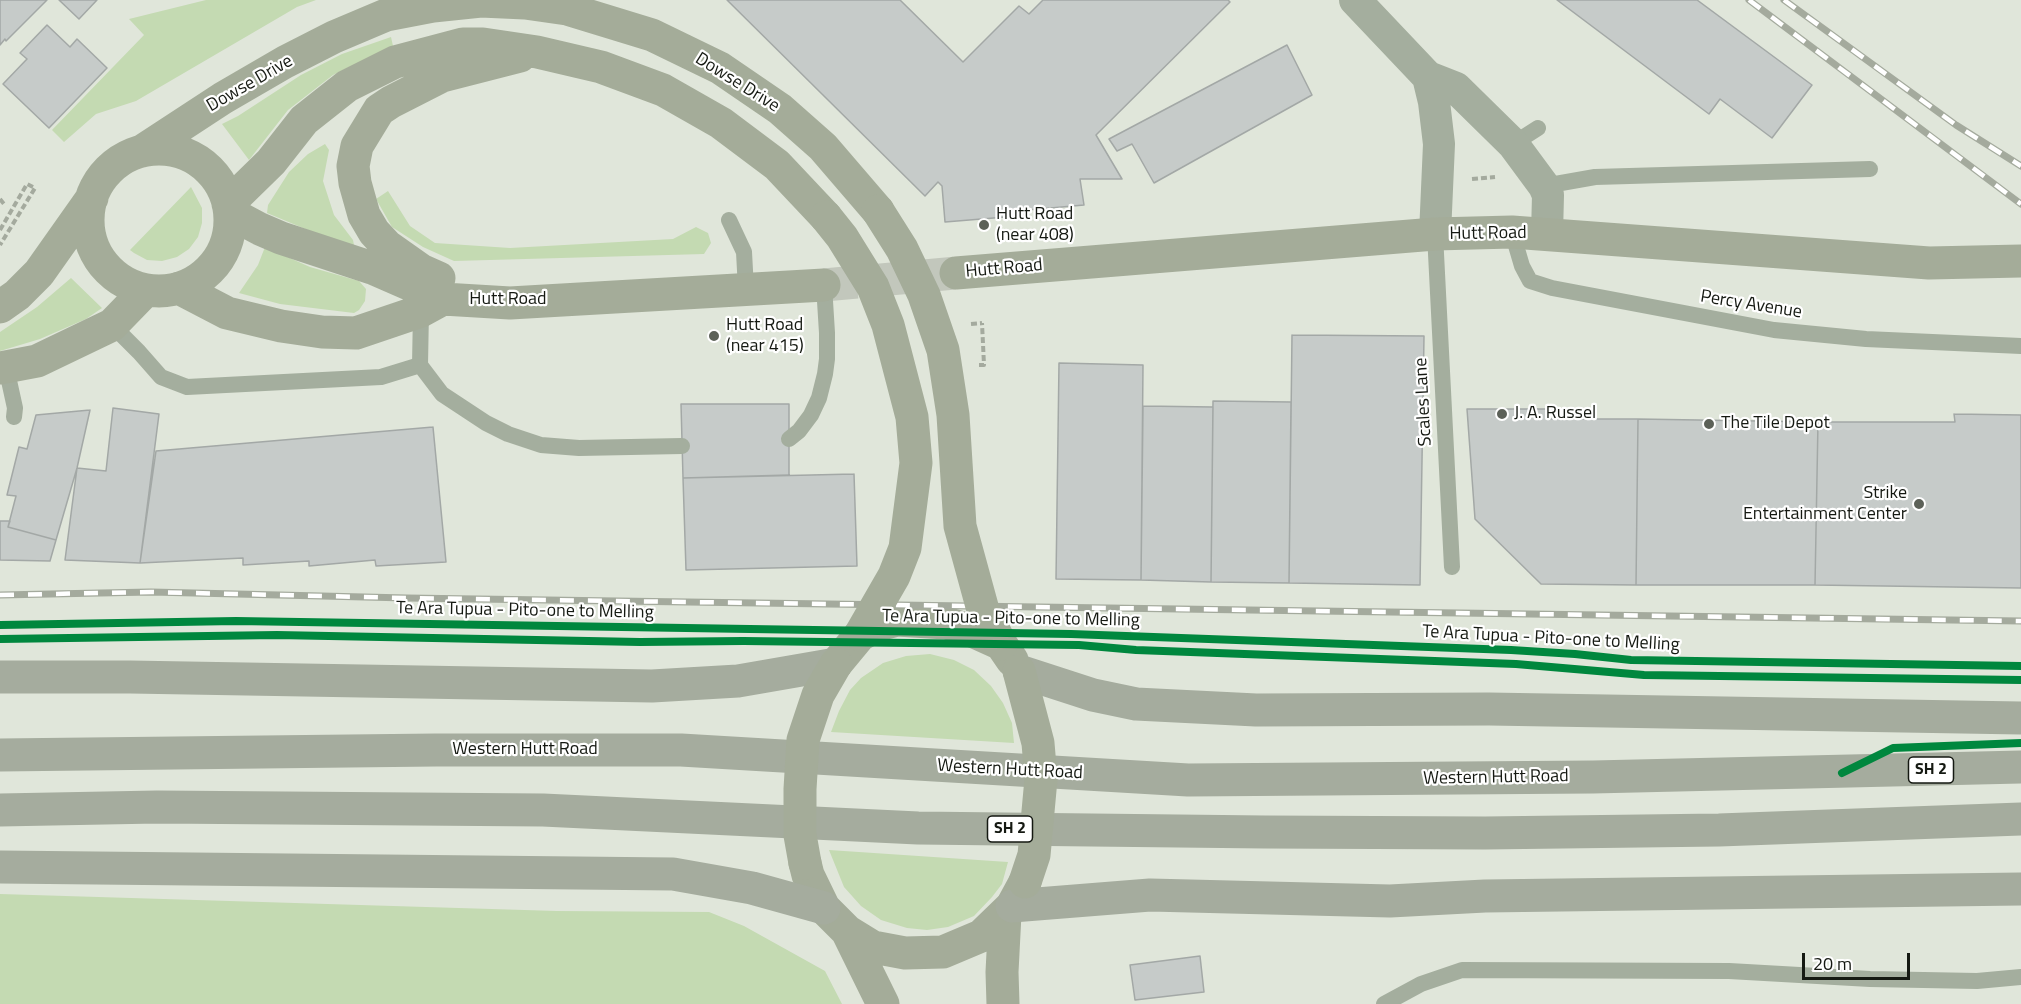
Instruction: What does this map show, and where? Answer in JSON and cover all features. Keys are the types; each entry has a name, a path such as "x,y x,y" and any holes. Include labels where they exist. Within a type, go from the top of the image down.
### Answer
{"highway":[{"path":"0,677 70,676 652,686 738,681 836,664"},
{"path":"1019,671 1093,695 1136,704 1256,710 1489,709 2021,718"},
{"name":"Western Hutt Road","path":"0,755 412,750 681,750 1188,780 1605,777 2021,767"},
{"name":"SH 2","path":"0,810 157,807 543,810 918,828 1485,833 1719,830 2021,819"},
{"path":"0,867 673,874 752,888 824,908"},
{"path":"1014,901 1150,895 1390,901 1485,896 1936,892 2021,889"}],"main road":[{"name":"Dowse Drive","path":"142,151 223,98 334,37 386,15 433,6 481,1 525,3 567,9 652,35 720,68 780,109 823,147 878,211 902,249 924,295 943,350 953,415 960,526 983,610 1019,671 1038,743 1041,779 1034,855 1014,901"},
{"path":"229,208 271,162 304,120 347,86 395,62 463,44 483,44 537,52 600,67 663,90 721,123 777,165 842,237 873,287 888,325 912,417 916,464 905,548 894,576 860,635 836,664 818,695 803,740 800,835 808,875 824,908 847,931 873,947 905,953 944,952 981,936 1014,901"},
{"path":"510,303 421,270 387,246 364,215 356,190 353,166 357,146 369,124 379,110 391,102 442,76 537,52"},
{"path":"0,307 17,295 39,273 92,198 106,172 122,159 142,151 161,149 179,152 196,159 211,171 229,208 230,230 218,260 194,282 179,288 147,290 130,285 116,275 103,263 94,248 89,231 88,215 92,198"},
{"name":"Hutt Road","path":"229,208 260,229 281,238 372,268 432,305"},
{"name":"Hutt Road","path":"956,273 1435,234 1512,232 1929,262 2019,261"},
{"name":"Hutt Road","path":"179,288 227,313 281,326 322,332 356,333 432,305 510,303 824,285"},
{"path":"3,368 37,361 112,325 147,290"},
{"path":"860,635 878,625 897,621 920,621 946,623 970,630 1001,644"},
{"path":"1003,1004 1002,972 1014,901"},
{"path":"847,931 884,1004"}],"street":[{"path":"1355,0 1428,77 1456,88 1526,136 1548,195 1547,234"},
{"path":"1428,77 1434,102 1439,144 1435,234"}],"lane":[{"path":"1544,186 1595,177 1870,169"},
{"path":"729,220 744,252 746,289"},
{"name":"Percy Avenue","path":"1512,232 1522,266 1530,281 1562,290 1774,330 1866,339 2021,346"},
{"name":"Scales Lane","path":"1435,234 1452,567"},
{"path":"789,440 799,432 811,415 819,398 825,374 827,333 824,285"},
{"path":"432,305 420,365 442,394 486,423 508,434 540,445 579,448 682,446"},
{"path":"112,325 160,377 187,387 381,377 420,365"},
{"path":"3,368 15,408 14,417"},
{"path":"1384,1004 1421,984 1462,970 1729,971 1870,979 1977,981 2021,977"}],"path":[{"path":"1466,180 1502,177"},
{"path":"0,230 27,184 35,188 0,245"},
{"path":"0,199 4,204"},
{"path":"967,324 982,323"}],"green space":[{"path":"206,0 316,0 297,7 136,101 96,114 64,142 52,130 144,35 129,19"},
{"path":"391,37 393,46 333,75 288,110 249,160 222,124 301,75 342,54"},
{"path":"325,144 329,150 323,181 334,215 353,240 354,245 346,246 267,213 268,205 289,172 308,154"},
{"path":"191,187 202,208 202,223 198,237 189,249 177,257 162,261 147,260 130,250"},
{"path":"388,191 410,226 435,243 510,248 673,239 696,227 708,233 711,243 704,254 454,261 423,247 392,227 376,199"},
{"path":"265,247 310,267 359,281 366,289 365,301 354,313 280,304 239,293 258,265"},
{"path":"71,278 102,308 86,319 40,339 0,351 0,332 37,307"},
{"path":"930,654 954,660 974,670 991,686 1003,703 1012,723 1014,743 831,732 850,690 861,678 883,663 906,656"},
{"path":"829,850 1008,862 1002,884 974,916 948,927 927,930 907,928 881,920 861,906 844,887"},
{"path":"0,894 557,911 709,912 744,926 825,971 842,1004 0,1004"}],"building":[{"path":"0,0 47,0 0,45"},
{"path":"59,0 97,0 79,19"},
{"path":"727,0 900,0 963,62 1019,6 1029,14 1043,0 1228,0 1230,2 1096,135 1122,179 1080,179 1084,205 1017,211 1018,216 945,222 942,186 938,182 925,196"},
{"path":"1557,0 1697,0 1812,85 1772,138 1720,99 1709,114"},
{"path":"47,25 70,47 77,39 107,68 49,128 3,84 27,59 20,53"},
{"path":"1287,45 1312,95 1154,183 1132,144 1117,151 1109,139"},
{"path":"1292,335 1424,336 1420,585 1289,583"},
{"path":"1059,363 1143,365 1141,580 1056,579"},
{"path":"1213,401 1291,402 1289,583 1211,582"},
{"path":"681,404 789,404 789,475 683,478"},
{"path":"1143,406 1213,407 1211,582 1141,580"},
{"path":"113,408 159,414 140,563 65,560 77,468 106,471"},
{"path":"1467,409 1547,409 1547,419 1638,419 1636,585 1541,584 1475,519"},
{"path":"90,410 77,468 56,540 8,527 16,496 7,495 19,447 27,449 36,415"},
{"name":"Strike Entertainment Center","path":"1954,414 2021,415 2021,588 1815,585 1818,422 1955,422"},
{"path":"1638,419 1818,422 1815,585 1636,585"},
{"path":"433,427 446,562 376,566 375,560 309,566 309,561 243,565 243,558 140,563 156,451"},
{"path":"854,474 857,566 686,570 683,478"},
{"path":"0,521 10,521 8,527 56,540 50,561 0,560"},
{"path":"1200,956 1204,992 1135,1000 1130,965"}],"tunnel":[{"path":"824,285 956,273"}],"railway":[{"path":"1749,0 2021,204"},
{"path":"1784,0 1956,125 2021,166"},
{"path":"0,595 151,592 407,598 2021,621"}],"cycle path":[{"name":"Te Ara Tupua - Pito-one to Melling","path":"0,625 236,621 1071,634 1511,650 1631,660 2021,666"},
{"path":"0,639 277,635 640,642 1079,645 1136,650 1516,664 1644,675 2021,680"},
{"path":"1842,773 1893,748 2021,743"}],"place":[{"name":"Hutt Road (near 408)","path":"984,225"},
{"name":"Hutt Road (near 415)","path":"714,336"},
{"name":"J. A. Russel","path":"1502,414"},
{"name":"The Tile Depot","path":"1709,424"},
{"name":"Strike Entertainment Center","path":"1919,504"}]}
